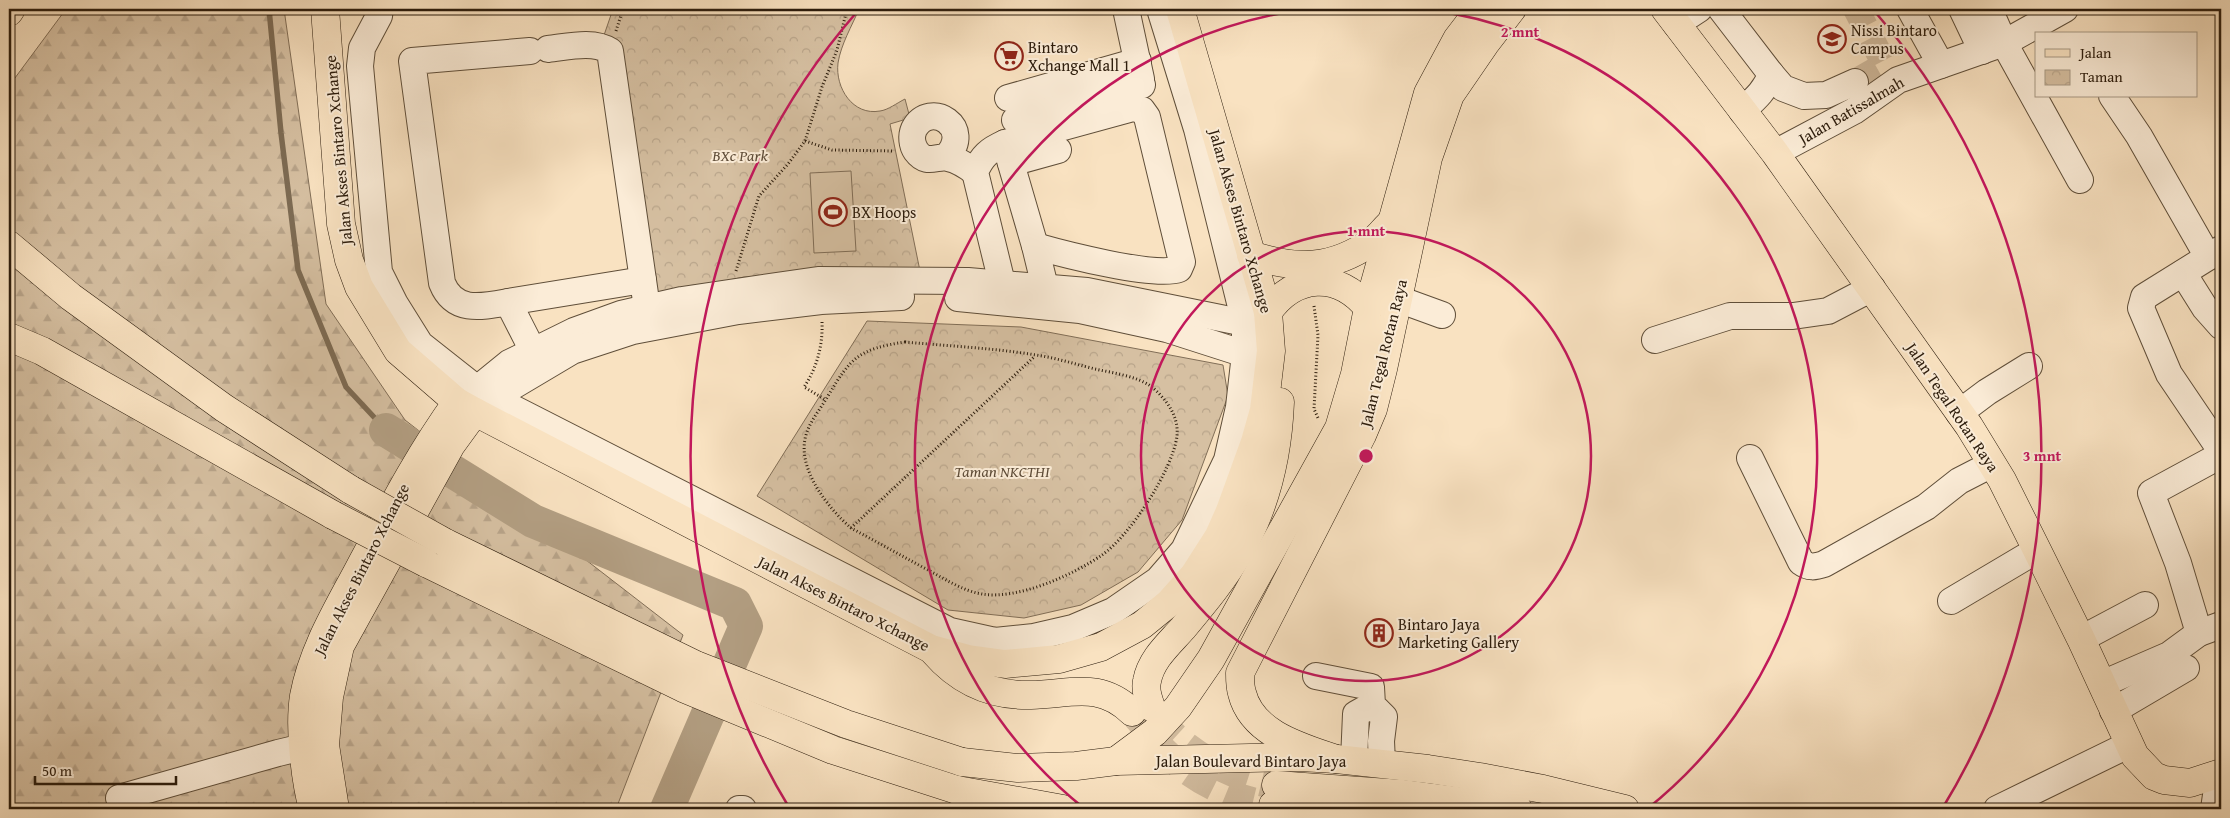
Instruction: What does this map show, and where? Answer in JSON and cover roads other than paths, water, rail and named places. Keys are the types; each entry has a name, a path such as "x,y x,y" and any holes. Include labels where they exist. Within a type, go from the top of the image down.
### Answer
{"main road":[{"name":"Jalan Akses Bintaro Xchange","path":"325,9 341,224 349,260 359,287 398,351 436,370 475,400 743,538 931,649 968,659 1005,664 1031,664 1059,660 1101,647 1142,625 1170,604 1194,575 1219,536 1255,442 1264,410 1251,255 1180,9"},
{"name":"Jalan Tegal Rotan Raya","path":"1240,673 1362,435 1373,409 1398,299 1402,225 1428,93 1458,38 1480,9"},
{"name":"Jalan Tegal Rotan Raya","path":"1116,761 1155,732 1178,707 1211,659 1338,428 1355,374 1368,308 1428,158 1450,95 1512,9"},
{"name":"Jalan Tegal Rotan Raya","path":"1670,16 1775,153 1872,288 1959,412 1997,472 2038,550 2081,639 2128,745 2141,764 2154,776 2164,780 2190,783 2220,773"},
{"path":"1251,255 1278,264 1305,266 1330,262 1360,249 1402,225"},
{"path":"9,245 71,297 224,408 351,490 690,676 756,718 833,750 956,790 1063,809"},
{"path":"1256,318 1286,292 1311,282 1324,282 1343,287 1360,298 1368,308"},
{"path":"9,337 42,351 333,515 426,563 690,676"},
{"path":"931,649 953,672 978,686 1013,694 1095,691 1142,710 1146,681 1153,663 1213,592 1230,567 1244,543 1266,491 1279,424 1280,392 1258,353"},
{"name":"Jalan Akses Bintaro Xchange","path":"335,809 314,746 304,697 318,645 417,486 441,441 475,400"},
{"path":"1211,659 1216,673 1222,676 1232,677 1240,673 1242,693 1247,706 1265,729 1300,746 1345,759"},
{"name":"Jalan Boulevard Bintaro Jaya","path":"690,676 765,693 846,724 962,762 1018,768 1076,766 1116,761 1300,757 1345,759 1428,769 1534,787 1625,809"},
{"name":"Jalan Akses Bintaro Xchange","path":"313,809 314,746"},
{"path":"956,790 975,809"},
{"path":"1332,809 1274,795 1402,794 1518,809"}],"street":[{"path":"380,9 379,16 362,48 360,66 379,272 395,304 436,370"},
{"path":"1035,246 1090,259 1172,272 1179,269 1182,262 1147,118 1126,9"},
{"path":"1160,9 1256,318"},
{"path":"1670,16 1699,9"},
{"path":"1721,9 1783,88 1804,96 1826,95 1854,82"},
{"path":"1910,9 1941,65"},
{"path":"1962,9 1993,47 2080,180"},
{"path":"1989,9 1993,47"},
{"name":"Jalan Batissalmah","path":"1775,153 1854,110 1898,80 1993,47 2061,20"},
{"path":"643,280 474,306 460,303 448,296 442,283 411,51 539,50 587,45 602,46 610,51 643,280 647,308"},
{"path":"1742,111 1768,84 1771,74"},
{"path":"1010,131 1133,108 1141,85"},
{"path":"1002,283 975,172 980,160 1010,131 1141,85"},
{"path":"2113,98 2214,253 2144,297 2141,308 2169,374 2221,451"},
{"path":"946,157 954,149 957,139 954,129 948,120 938,116 927,117 918,123 913,132 912,142 917,152 925,158 936,160 946,157 963,164 975,172"},
{"path":"1010,131 1058,150"},
{"path":"1010,131 1045,287"},
{"path":"335,142 368,138"},
{"path":"2183,273 2205,308 2221,326"},
{"name":"Jalan Akses Bintaro Xchange","path":"475,400 509,363 574,331 621,314 682,300 818,280 968,280 1087,291 1256,318"},
{"path":"1655,340 1730,316 1793,316 1828,311 1872,288"},
{"name":"Jalan Akses Bintaro Xchange","path":"475,400 572,351 633,331 738,311 820,301 887,297 967,298 1080,310 1258,353"},
{"path":"1398,299 1442,315"},
{"path":"508,302 533,352"},
{"path":"743,538 950,631 996,641 1034,637 1073,628 1113,611 1158,580 1184,550 1227,460 1239,407 1258,353"},
{"path":"1959,412 2029,366"},
{"path":"2102,684 2169,655 2210,629 2178,563 2151,493 2221,455"},
{"path":"1750,458 1801,562 1806,566 1814,567 1824,564 1926,507 1960,481 1997,472"},
{"path":"1210,498 1219,536"},
{"path":"1951,600 2038,550"},
{"path":"2081,639 2145,605"},
{"path":"2113,711 2186,668"},
{"path":"1316,676 1371,687 1372,705 1384,717 1381,741 1382,763"},
{"path":"1345,759 1356,714 1372,705"},
{"path":"1996,809 2128,745"},
{"path":"119,798 314,746"},
{"path":"2214,809 2220,773"},
{"path":"738,809 743,809"}],"waterway":[{"path":"269,9 281,133 298,270 346,387 386,430"},
{"path":"386,430 533,521 735,604 746,626 667,809"}],"tunnel":[{"path":"1855,82 1885,65 1856,9"},
{"path":"1132,712 1164,751 1200,780 1243,799 1273,805"},
{"path":"1157,716 1180,741 1210,762 1243,777 1276,785"}],"place":[{"name":"Nissi Bintaro Campus","path":"1832,39"},
{"name":"Bintaro Xchange Mall 1","path":"1009,56"},
{"name":"BX Hoops","path":"833,212"},
{"name":"Bintaro Jaya Marketing Gallery","path":"1379,633"}],"park label":[{"name":"BXc Park","path":"740,155"},
{"name":"Taman NKCTHI","path":"1002,471"}]}
